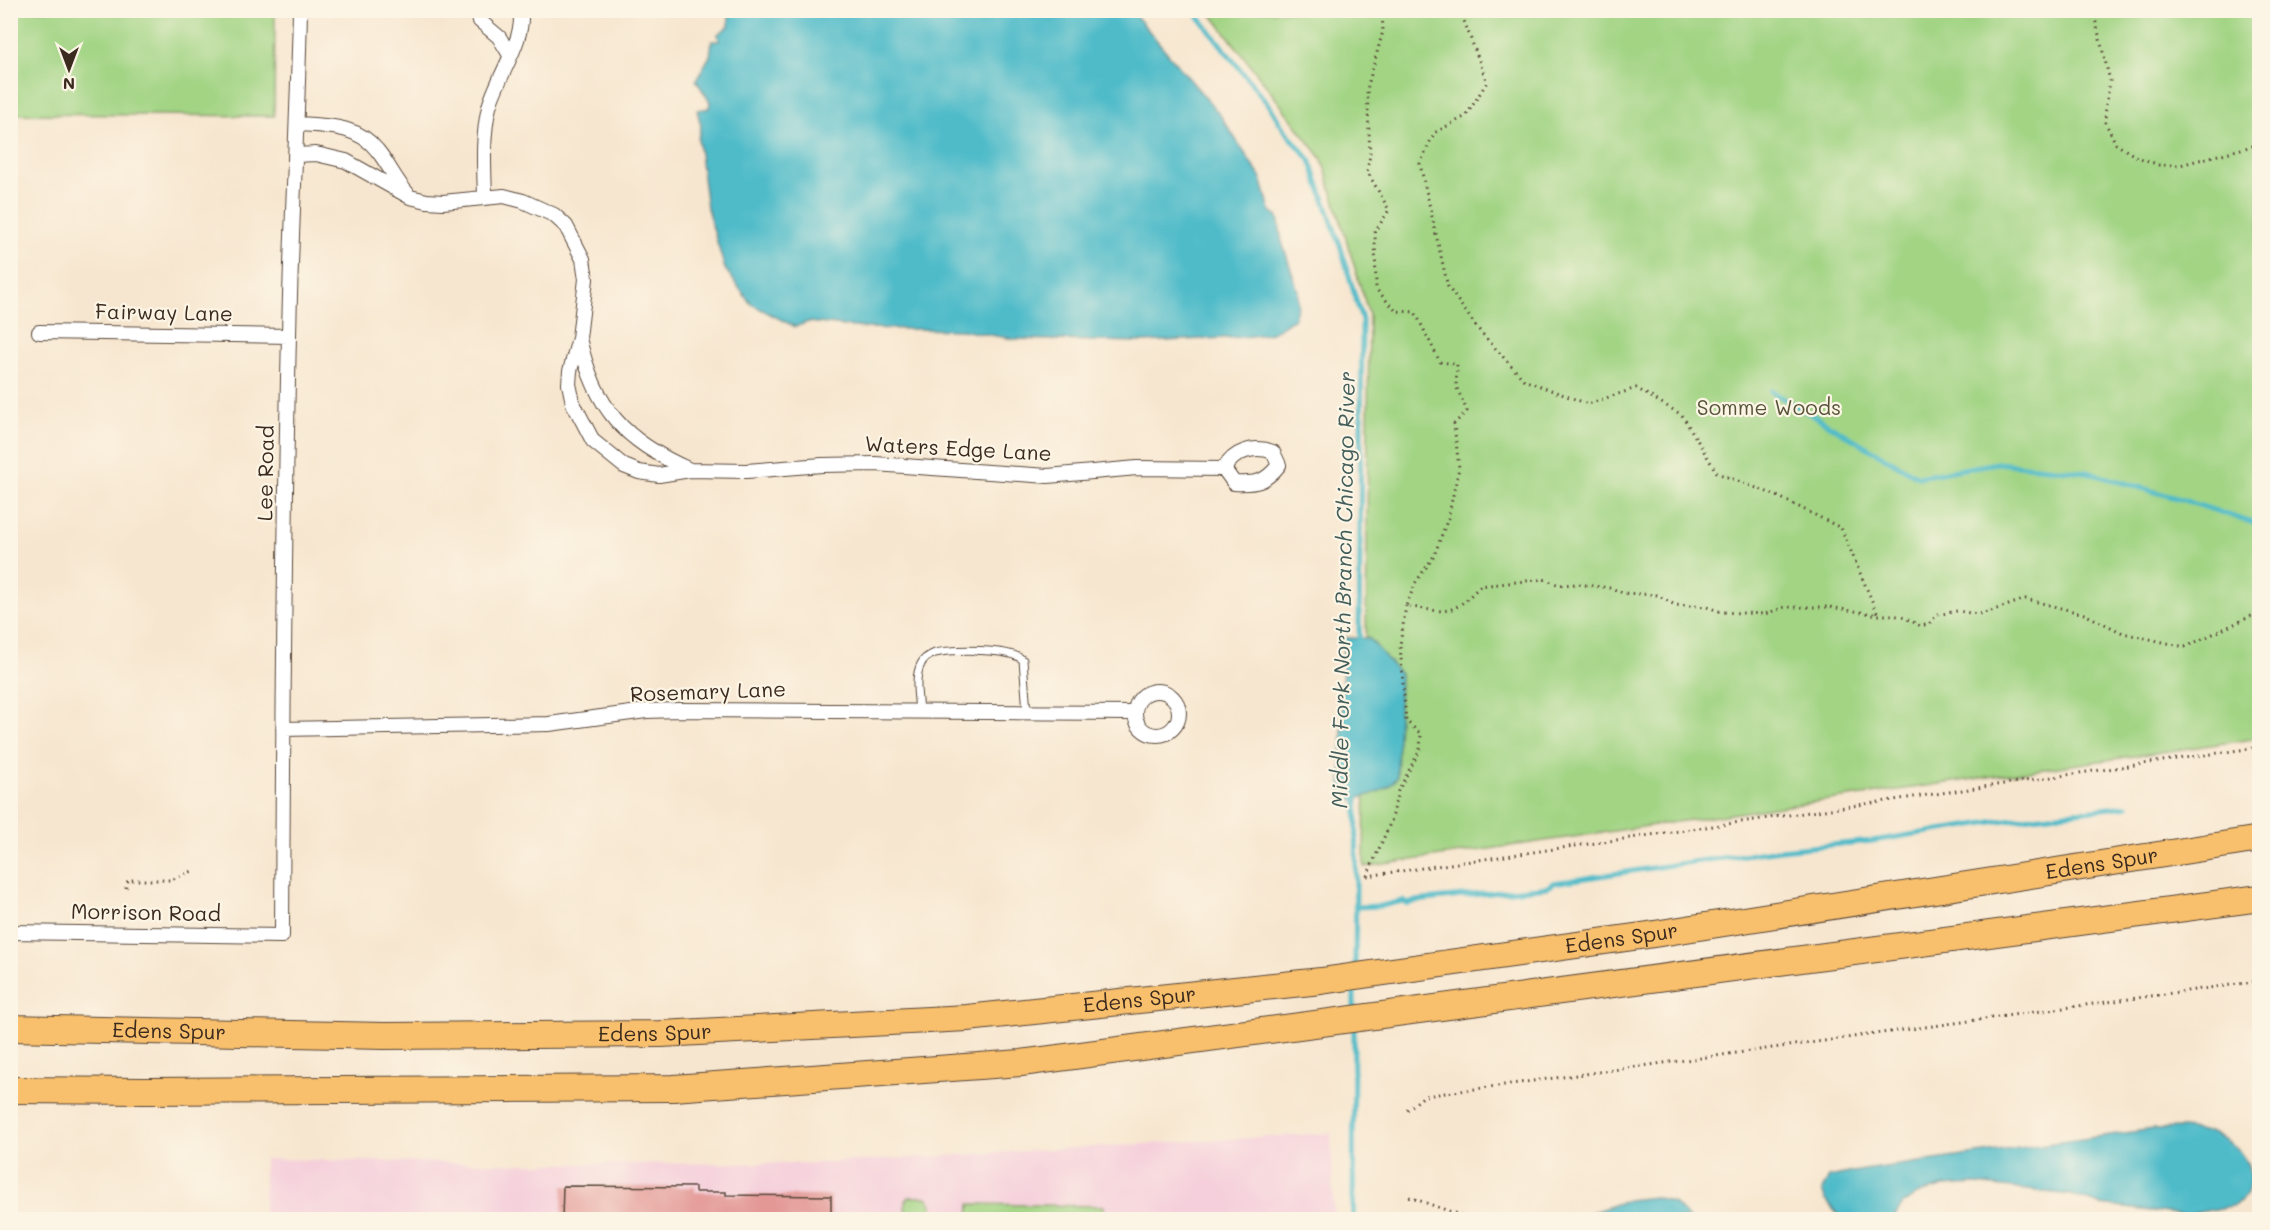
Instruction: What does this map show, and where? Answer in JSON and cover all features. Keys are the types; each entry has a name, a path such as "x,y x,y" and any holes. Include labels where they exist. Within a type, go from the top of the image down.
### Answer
{"highway":[{"name":"Edens Spur","path":"10,1028 384,1036 662,1034 967,1018 1321,981 1648,935 2259,839"},
{"path":"10,1090 673,1088 1021,1063 2259,898"}],"street":[{"name":"Lee Road","path":"282,936 289,336 298,124 300,10"},
{"path":"478,10 480,21 499,37 510,55"},
{"path":"486,196 483,154 485,130 494,89 520,35 522,18 520,10"},
{"path":"298,124 343,128 369,140 396,181 410,197"},
{"name":"Waters Edge Lane","path":"295,155 316,154 346,161 410,197 443,202 504,196 523,201 554,215 566,226 583,259 586,279 579,338 573,355 569,384 573,403 593,441 624,466 639,472 659,475 690,470 747,471 875,464 1048,476 1137,468 1224,469"},
{"name":"Fairway Lane","path":"39,332 289,336"},
{"name":"Waters Edge Lane","path":"579,338 584,361 596,389 607,410 622,429 664,459 690,470"},
{"name":"Rosemary Lane","path":"283,729 549,724 646,711 679,710 1135,713"},
{"name":"Morrison Road","path":"10,932 282,936"}],"lane":[{"path":"919,711 918,673 926,657 935,653 994,651 1009,652 1018,655 1023,660 1027,712"}],"path":[{"path":"1382,10 1383,31 1368,89 1370,155 1367,171 1389,210 1375,232 1376,289 1396,311 1415,312 1440,362 1457,364 1456,386 1467,411 1454,424 1459,468 1448,518 1434,556 1416,582 1406,606 1400,645 1406,721 1421,734 1420,750 1398,791 1392,819 1367,876 2259,747"},
{"path":"1460,10 1487,82 1466,116 1434,133 1420,164 1448,287 1478,329 1524,380 1588,404 1636,388 1682,416 1717,473 1775,495 1840,528 1878,615"},
{"path":"2093,10 2110,81 2105,122 2116,144 2135,156 2159,165 2180,165 2259,144"},
{"path":"1406,606 1447,612 1465,602 1480,585 1544,579 1552,584 1576,584 1611,588 1623,593 1657,596 1675,605 1722,612 1765,614 1785,607 1830,607 1905,618 1921,626 1929,624 1937,615 1958,611 1978,614 2026,599 2084,614 2123,633 2185,647 2259,612"},
{"path":"126,888 128,880 171,880 195,870"},
{"path":"1407,1110 1424,1096 2259,981"},
{"path":"1409,1197 1475,1220"}],"shaded area":[{"path":"1331,1133 1334,1219 264,1220 264,1159 524,1164 822,1163"}],"green space":[{"path":"11,10 275,11 274,116 11,114"},
{"name":"Somme Woods","path":"1209,11 2259,11 2259,738 1364,867 1369,315 1322,159"},
{"path":"908,1197 927,1197 932,1204 931,1219 906,1219 905,1201"},
{"path":"970,1204 1104,1206 1104,1219 969,1219"}],"water":[{"path":"729,11 1132,11 1220,115 1261,178 1270,210 1278,217 1282,242 1298,291 1298,305 1294,318 1272,333 1244,337 1143,342 1014,339 961,330 865,328 808,322 795,327 751,304 725,269 707,208 698,139 701,126 697,110 709,108 710,102 696,80 710,56 712,41 719,41 718,34 729,26"},
{"path":"1343,638 1369,638 1400,674 1397,777 1380,791 1341,803"},
{"path":"2182,1128 2209,1132 2224,1139 2237,1149 2247,1163 2251,1178 2247,1194 2236,1205 2185,1215 2100,1205 2072,1195 1976,1184 1944,1186 1917,1194 1903,1204 1893,1219 1842,1220 1825,1199 1822,1190 1829,1177 1864,1170 2153,1129"},
{"path":"1655,1197 1674,1203 1689,1219 1572,1219 1628,1200"}],"building":[{"path":"563,1186 695,1187 695,1192 726,1192 726,1195 831,1196 831,1220 562,1220"}],"waterway":[{"name":"Middle Fork North Branch Chicago River","path":"1193,10 1310,160 1340,245 1362,320 1359,645"},
{"path":"1771,391 1918,477 1997,463 2086,472 2253,523 2260,515"},
{"name":"Middle Fork North Branch Chicago River","path":"1355,969 1357,792"},
{"path":"1355,907 1381,906 1403,901 1408,904 1416,901 1548,887 1553,883 1685,863 1780,850 1872,841 1998,821 2127,806"},
{"name":"Middle Fork North Branch Chicago River","path":"1354,984 1354,1011"},
{"name":"Middle Fork North Branch Chicago River","path":"1353,1220 1354,1026"}]}
